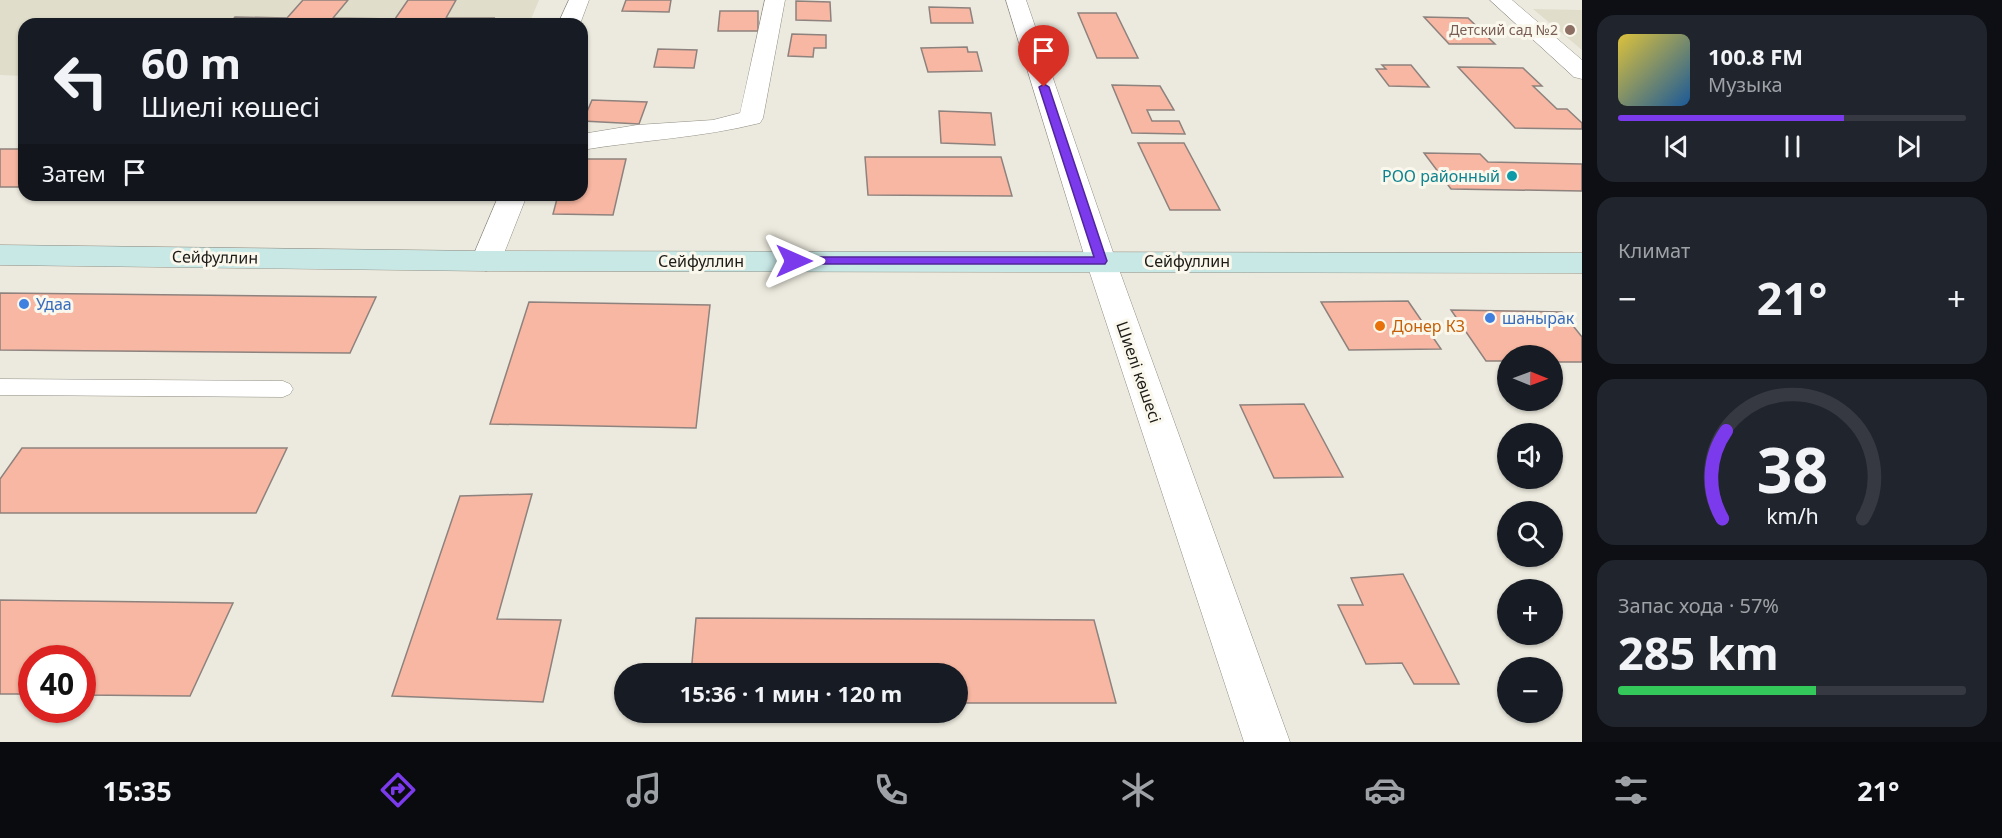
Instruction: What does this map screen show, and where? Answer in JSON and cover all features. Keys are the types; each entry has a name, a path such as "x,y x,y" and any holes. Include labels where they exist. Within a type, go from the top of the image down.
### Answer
{"street":[{"path":"572,18 579,0"},
{"path":"588,141 637,133 713,127 751,118 775,0"},
{"name":"Шиелі көшесі","path":"1016,0 1101,261 1267,742"},
{"path":"1500,0 1582,72"},
{"path":"486,261 511,201"},
{"name":"Сейфуллин","path":"0,255 486,261 1582,263"}],"lane":[{"path":"0,387 283,389"}],"shaded area":[{"path":"0,0 539,0 532,18 18,18 18,76 0,75"},
{"name":"Детский сад №2","path":"1533,9 1582,10 1582,50"}],"building":[{"path":"303,0 348,0 333,18 287,18"},
{"path":"408,0 456,0 446,18 396,18"},
{"path":"626,0 671,0 669,12 622,11"},
{"path":"796,1 830,2 831,21 796,20"},
{"path":"929,7 970,8 973,23 931,23"},
{"path":"720,11 758,11 758,31 718,31"},
{"path":"1078,13 1116,13 1138,58 1097,58"},
{"path":"235,17 287,18 234,18"},
{"path":"1424,17 1468,18 1495,44 1449,44"},
{"path":"792,34 826,35 826,48 814,48 813,57 788,56"},
{"path":"967,47 968,52 977,52 982,71 928,72 921,48"},
{"path":"658,49 697,50 694,68 654,67"},
{"path":"1382,65 1411,65 1429,87 1389,86 1376,69 1386,69"},
{"path":"1458,67 1523,68 1542,86 1533,86 1557,109 1567,109 1582,123 1582,129 1515,128"},
{"path":"1112,85 1160,86 1174,110 1147,110 1152,121 1179,121 1185,134 1132,133"},
{"path":"592,100 647,102 639,124 588,121 588,109"},
{"path":"939,111 991,113 995,145 941,143"},
{"path":"1138,143 1184,143 1220,210 1170,210"},
{"path":"0,149 18,149 18,187 0,187"},
{"name":"РОО районный","path":"1424,153 1480,154 1488,162 1582,164 1582,191 1451,189"},
{"path":"865,157 1001,157 1012,196 868,195"},
{"path":"588,159 626,159 613,215 553,214 556,201 588,201"},
{"path":"0,293 376,297 350,353 0,350"},
{"name":"Донер КЗ","path":"1408,301 1441,349 1349,350 1321,302"},
{"path":"529,302 710,305 696,428 490,424"},
{"path":"1451,310 1562,312 1582,337 1582,362 1563,362 1563,345 1497,345 1497,361 1486,361"},
{"path":"1304,404 1343,477 1274,478 1240,405"},
{"path":"22,448 287,448 256,513 0,513 0,479"},
{"path":"532,494 497,619 561,620 543,702 392,696 460,496"},
{"path":"1403,574 1459,684 1414,684 1402,663 1366,664 1338,605 1363,605 1351,578"},
{"path":"0,600 233,603 190,696 96,695 96,645 18,645 18,694 0,694"},
{"path":"696,618 1094,620 1116,703 968,703 968,663 692,663"}],"place":[{"name":"Детский сад №2","path":"1570,30"},
{"name":"РОО районный","path":"1512,176"},
{"name":"Удаа","path":"24,304"},
{"name":"шанырак","path":"1490,318"},
{"name":"Донер КЗ","path":"1380,326"}],"route":[{"path":"794,261 1101,261 1044,87"}]}
